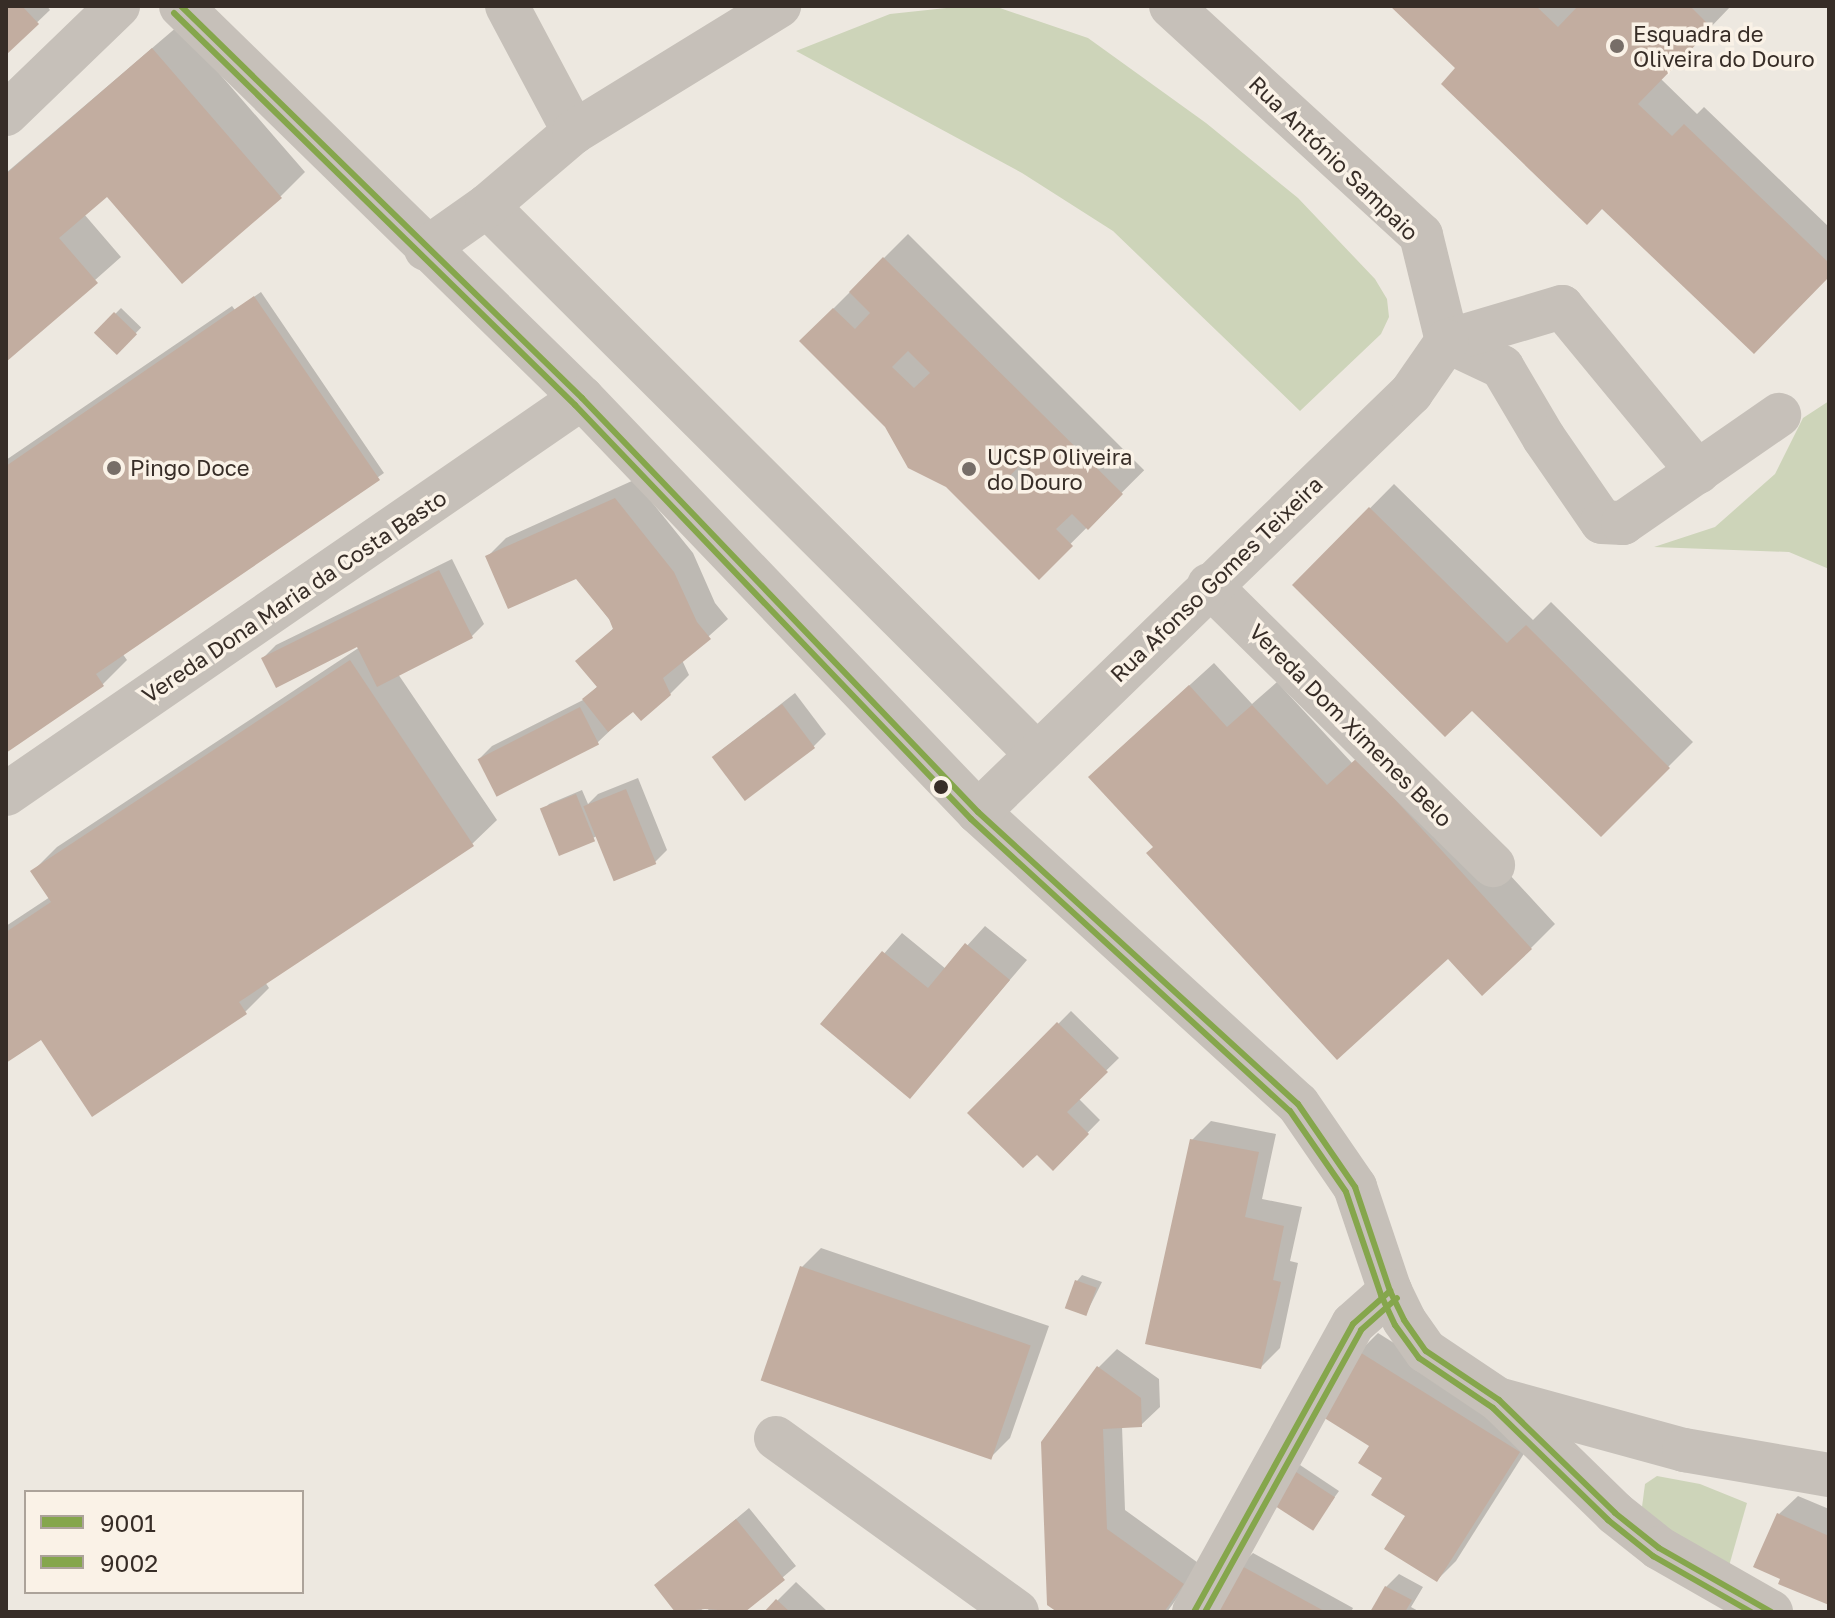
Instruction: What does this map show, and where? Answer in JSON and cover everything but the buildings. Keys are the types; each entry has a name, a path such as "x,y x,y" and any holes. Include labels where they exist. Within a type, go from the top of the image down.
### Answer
{"street":[{"path":"6,114 118,6"},
{"path":"181,6 426,249 582,398 978,812 1298,1104 1355,1187 1390,1291 1404,1320 1426,1351 1499,1400 1615,1513 1659,1548 1771,1612"},
{"path":"507,6 574,132"},
{"path":"426,249 487,206 574,132 779,6"},
{"name":"Rua António Sampaio","path":"1171,6 1421,235 1447,341"},
{"path":"487,206 1037,754"},
{"path":"1447,341 1562,307 1698,472"},
{"path":"1447,341 1502,367 1544,438 1602,522 1623,523 1779,415"},
{"name":"Rua Afonso Gomes Teixeira","path":"978,812 1209,585 1411,393 1447,341"},
{"name":"Vereda Dona Maria da Costa Basto","path":"6,794 582,398"},
{"name":"Vereda Dom Ximenes Belo","path":"1209,585 1493,865"},
{"path":"1194,1612 1353,1324 1390,1291"},
{"path":"1499,1400 1684,1450 1829,1475"},
{"path":"776,1438 1017,1612"}],"green space":[{"path":"994,6 1088,38 1206,123 1298,198 1375,279 1387,299 1389,317 1381,334 1300,411 1113,231 1022,173 796,51 890,14"},
{"path":"1829,401 1829,569 1789,552 1654,547 1715,527 1775,474 1803,418"},
{"path":"1657,1476 1700,1484 1747,1503 1729,1566 1673,1533 1642,1507 1645,1484"}],"transit line":[{"name":"9001","path":"181,6 582,398 978,812 1298,1104 1355,1187 1390,1291 1404,1320 1426,1351 1499,1400 1615,1513 1659,1548 1771,1612"},
{"name":"9002","path":"174,13 575,405 971,819 1290,1111 1346,1192 1381,1295 1395,1325 1419,1358 1493,1408 1608,1520 1653,1556 1751,1612"},
{"name":"9001","path":"1194,1612 1353,1324 1390,1291"},
{"name":"9002","path":"1205,1612 1361,1330 1397,1298"}],"place":[{"name":"Esquadra de Oliveira do Douro","path":"1617,46"},
{"name":"Pingo Doce","path":"114,468"},
{"name":"UCSP Oliveira do Douro","path":"969,469"}]}
